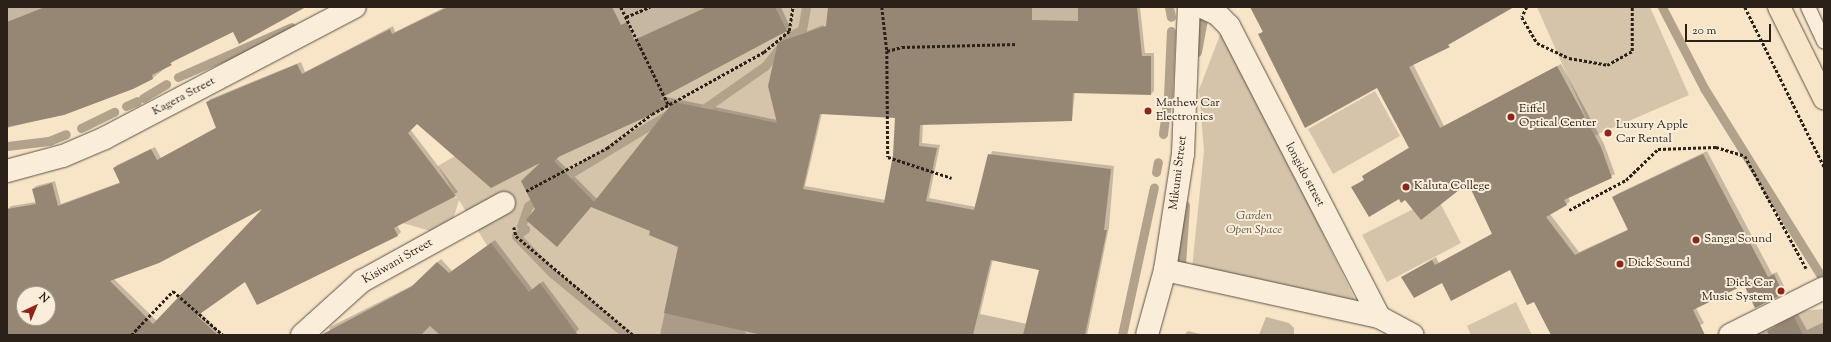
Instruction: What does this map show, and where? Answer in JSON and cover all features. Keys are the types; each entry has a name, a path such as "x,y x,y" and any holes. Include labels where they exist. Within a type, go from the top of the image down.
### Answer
{"highway":[{"path":"1780,7 1824,98"}],"street":[{"name":"Kagera Street","path":"7,171 63,156 105,138 355,7"},
{"name":"Mikumi Street","path":"1147,335 1164,270 1183,154 1189,7"},
{"name":"longido street","path":"1202,7 1216,14 1229,26 1379,317"},
{"name":"Kisiwani Street","path":"302,335 362,281 504,203"},
{"path":"1164,270 1379,317 1413,335"},
{"path":"1730,335 1821,289"}],"lane":[{"path":"1808,7 1824,40"}],"path":[{"path":"621,7 668,104"},
{"path":"626,17 650,7"},
{"path":"633,335 516,236 504,203 607,148 668,104 764,52 789,31 793,7"},
{"path":"882,7 887,51 888,157 952,178"},
{"path":"1527,7 1522,17 1537,43 1569,58 1606,65 1632,51 1632,7"},
{"path":"1745,7 1824,166"},
{"path":"887,51 902,47 1017,44"},
{"path":"1569,210 1626,180 1658,149 1716,147 1745,156 1821,289"},
{"path":"131,335 173,291 223,335"}],"green space":[{"path":"724,7 896,7 718,220 746,335 542,335 459,200 448,236 367,213 377,175 457,198 438,166 556,96"},
{"path":"1537,7 1650,7 1689,95 1594,136"},
{"name":"Garden Open Space","path":"1223,27 1357,304 1192,269 1204,151 1199,90"},
{"path":"1375,91 1400,136 1333,174 1308,129"},
{"path":"1437,197 1461,243 1387,282 1362,235"},
{"path":"1516,302 1532,335 1471,335 1467,326"},
{"path":"1824,309 1824,335 1778,335 1775,326 1785,312"}],"building":[{"path":"45,7 306,7 239,44 233,32 170,63 172,65 152,75 153,79 133,89 64,115 7,127 7,22"},
{"path":"448,7 612,7 621,25 627,22 634,40 707,7 775,7 787,31 659,99 777,123 768,86 778,42 826,26 828,7 1032,7 1032,20 1078,21 1078,7 1137,7 1142,56 1151,56 1151,95 1073,93 1072,121 920,125 919,146 937,148 926,201 974,210 988,154 1111,169 1104,230 1107,230 1085,335 1023,335 1039,270 991,260 973,335 762,335 664,313 678,247 649,235 650,231 591,207 557,247 526,220 535,209 521,181 540,163 491,188 417,124 408,133 456,196 394,228 398,236 257,305 245,282 197,316 218,335 7,335 7,209 36,204 32,189 52,183 58,206 120,183 113,168 151,149 157,160 216,128 206,102 297,64 302,74 390,29 392,34","holes":["670,106 594,202 554,161 560,156","820,114 895,118 893,155 884,203 803,189","262,209 153,324 110,281 159,263"]},
{"path":"1250,7 1514,7 1448,45 1450,47 1409,67 1440,128 1557,66 1601,147 1612,178 1564,200 1567,205 1546,217 1575,255 1628,230 1612,197 1703,154 1768,277 1774,274 1783,294 1755,308 1744,285 1693,310 1705,335 1551,335 1534,302 1527,305 1510,270 1451,301 1442,283 1414,298 1401,277 1432,260 1435,265 1492,234 1468,183 1421,220 1405,200 1401,203 1399,199 1369,217 1351,187 1364,180 1362,176 1409,148 1377,88 1305,128 1258,34 1263,32"},
{"path":"491,243 529,292 540,283 578,335 440,335 430,326 421,335 321,335 411,287 437,262 449,273"},
{"path":"1794,317 1803,335 1769,335 1767,331"}],"waterway":[{"path":"695,115 765,66 789,36 802,30 806,7"},
{"path":"1169,7 1171,17"},
{"path":"1662,7 1704,88 1824,281"},
{"path":"1197,52 1205,8"},
{"path":"178,77 292,27"},
{"path":"1168,96 1171,31"},
{"path":"143,98 166,84"},
{"path":"126,106 137,101"},
{"path":"1163,134 1167,103"},
{"path":"558,181 673,111"},
{"path":"81,128 114,112"},
{"path":"7,146 49,141 66,134"},
{"path":"1156,172 1158,162"},
{"path":"1122,335 1154,187"},
{"path":"541,196 528,206 521,226 525,229 516,236 552,273 627,335"},
{"path":"1181,264 1185,205"}],"place":[{"name":"Mathew Car Electronics","path":"1148,111"},
{"name":"Eiffel Optical Center","path":"1511,117"},
{"name":"Luxury Apple Car Rental","path":"1608,133"},
{"name":"Kaluta College","path":"1406,187"},
{"name":"Sanga Sound","path":"1696,240"},
{"name":"Dick Sound","path":"1620,264"},
{"name":"Dick Car Music System","path":"1781,291"}]}
